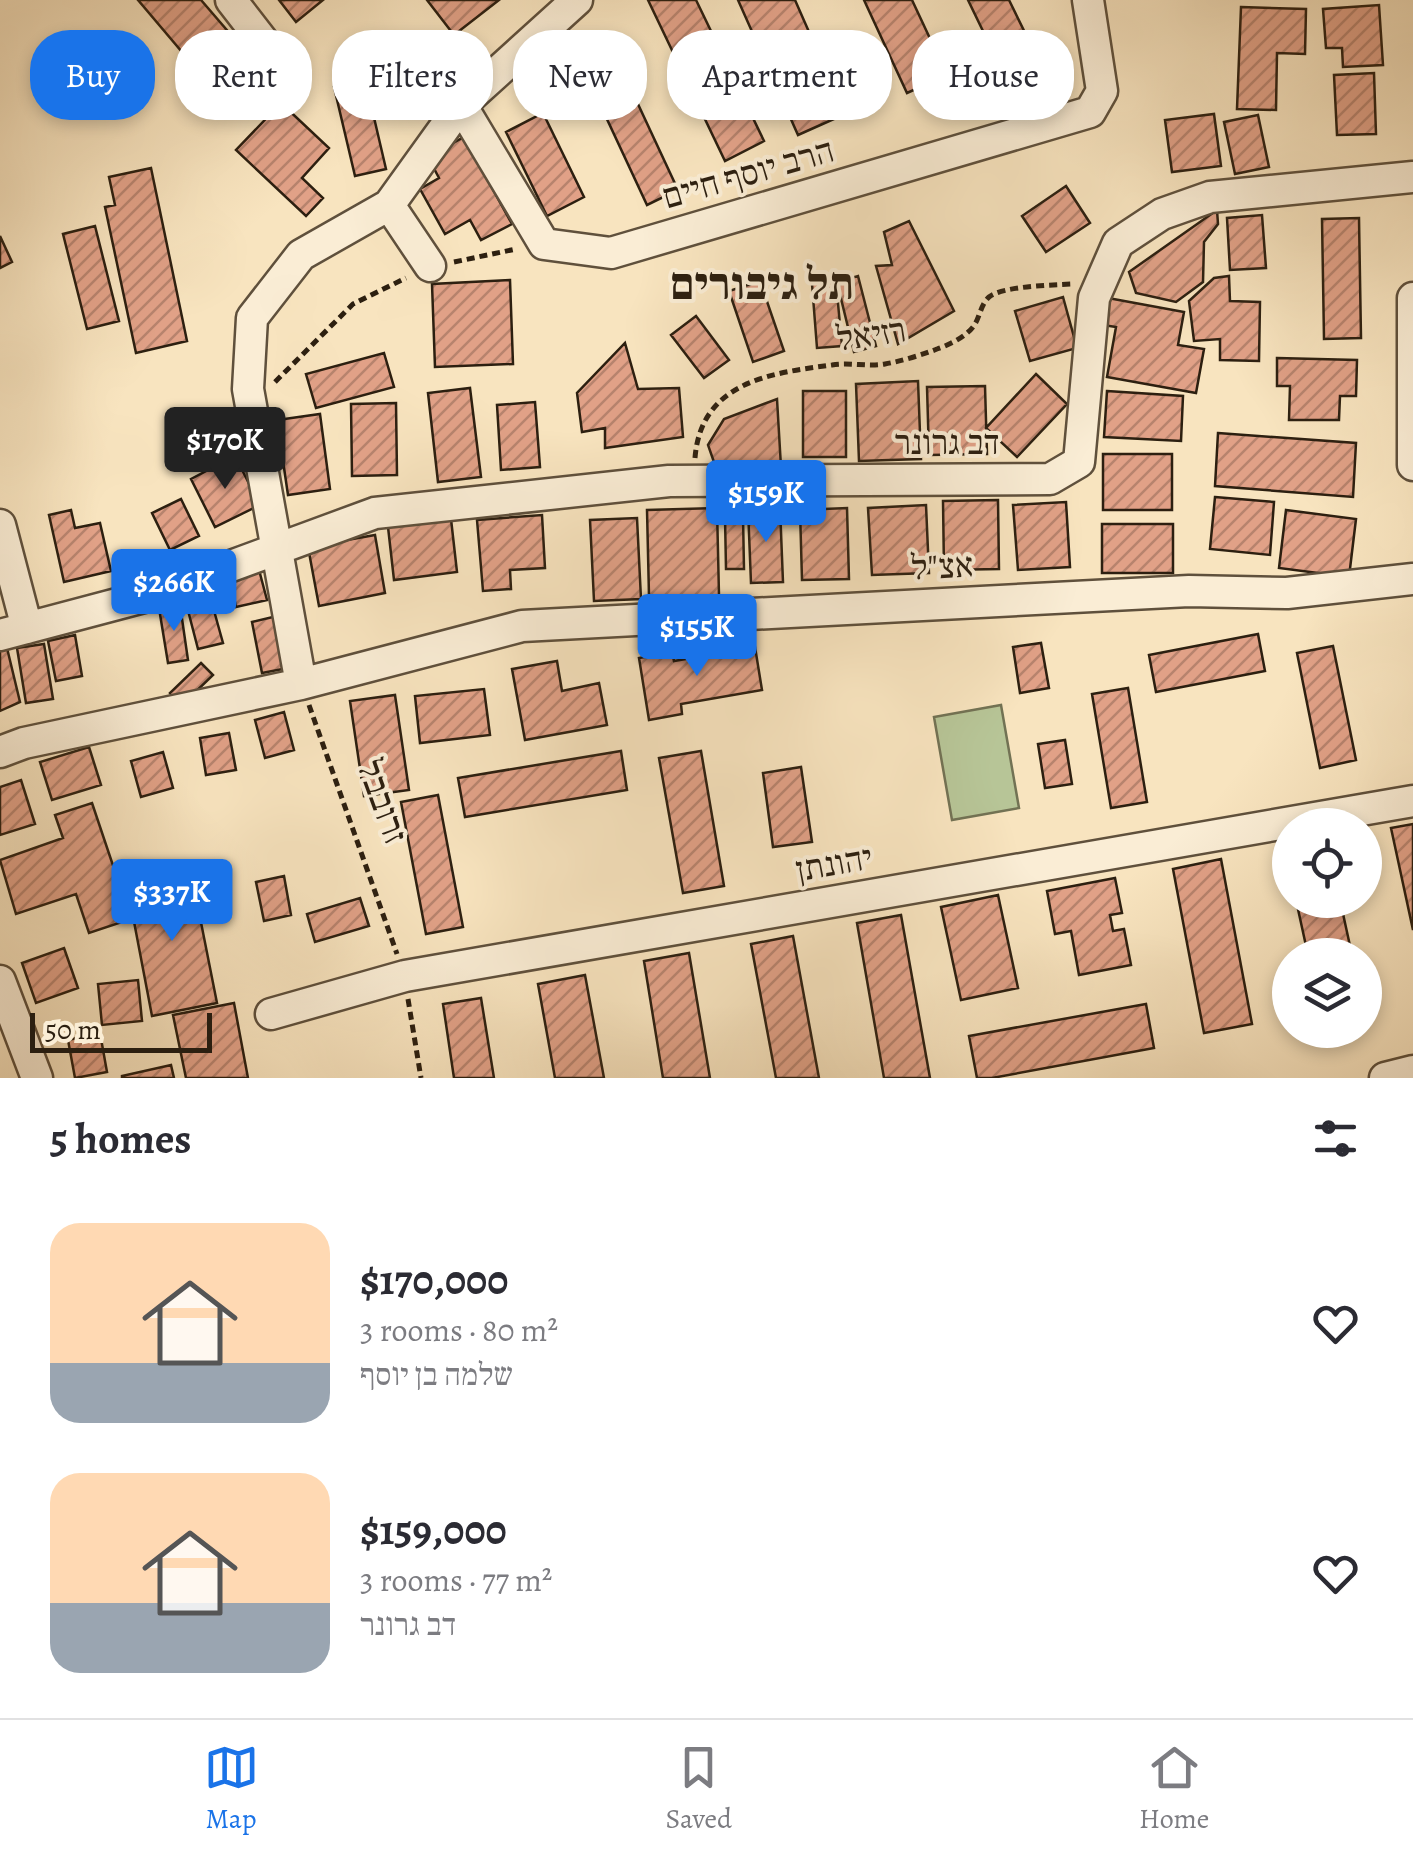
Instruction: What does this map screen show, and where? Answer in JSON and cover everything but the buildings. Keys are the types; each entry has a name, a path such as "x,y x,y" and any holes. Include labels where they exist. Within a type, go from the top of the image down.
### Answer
{"street":[{"path":"232,0 255,30"},
{"path":"493,75 577,0"},
{"name":"הרב יוסף חיים","path":"544,244 611,253 1090,112 1102,92 1088,0"},
{"path":"301,684 248,389 252,318 301,255 389,205 450,120"},
{"path":"470,120 544,244"},
{"name":"דב גרונר","path":"13,631 155,594 375,513 693,481 1050,479 1079,462 1094,298 1118,244 1162,214 1210,197 1413,177"},
{"path":"389,205 430,266"},
{"path":"1413,298 1413,465"},
{"path":"0,525 13,631"},
{"name":"אצ\"ל","path":"0,752 24,743 301,684 522,626 1189,591 1287,594 1413,580"},
{"name":"יהונתן","path":"271,1014 405,976 1413,801"},
{"path":"0,982 37,1078"},
{"path":"1385,1078 1413,1071"}],"path":[{"path":"252,406 353,304 430,266 544,244"},
{"name":"רזיאל","path":"693,481 696,438 727,392 788,370 887,364 936,350 968,333 990,297 1002,291 1069,284 1098,287"},
{"name":"זרובבל","path":"301,684 405,976 421,1078"}],"green space":[{"path":"1001,705 1019,808 952,820 934,717"}],"district":[{"name":"תל גיבורים","path":"762,283"}]}
